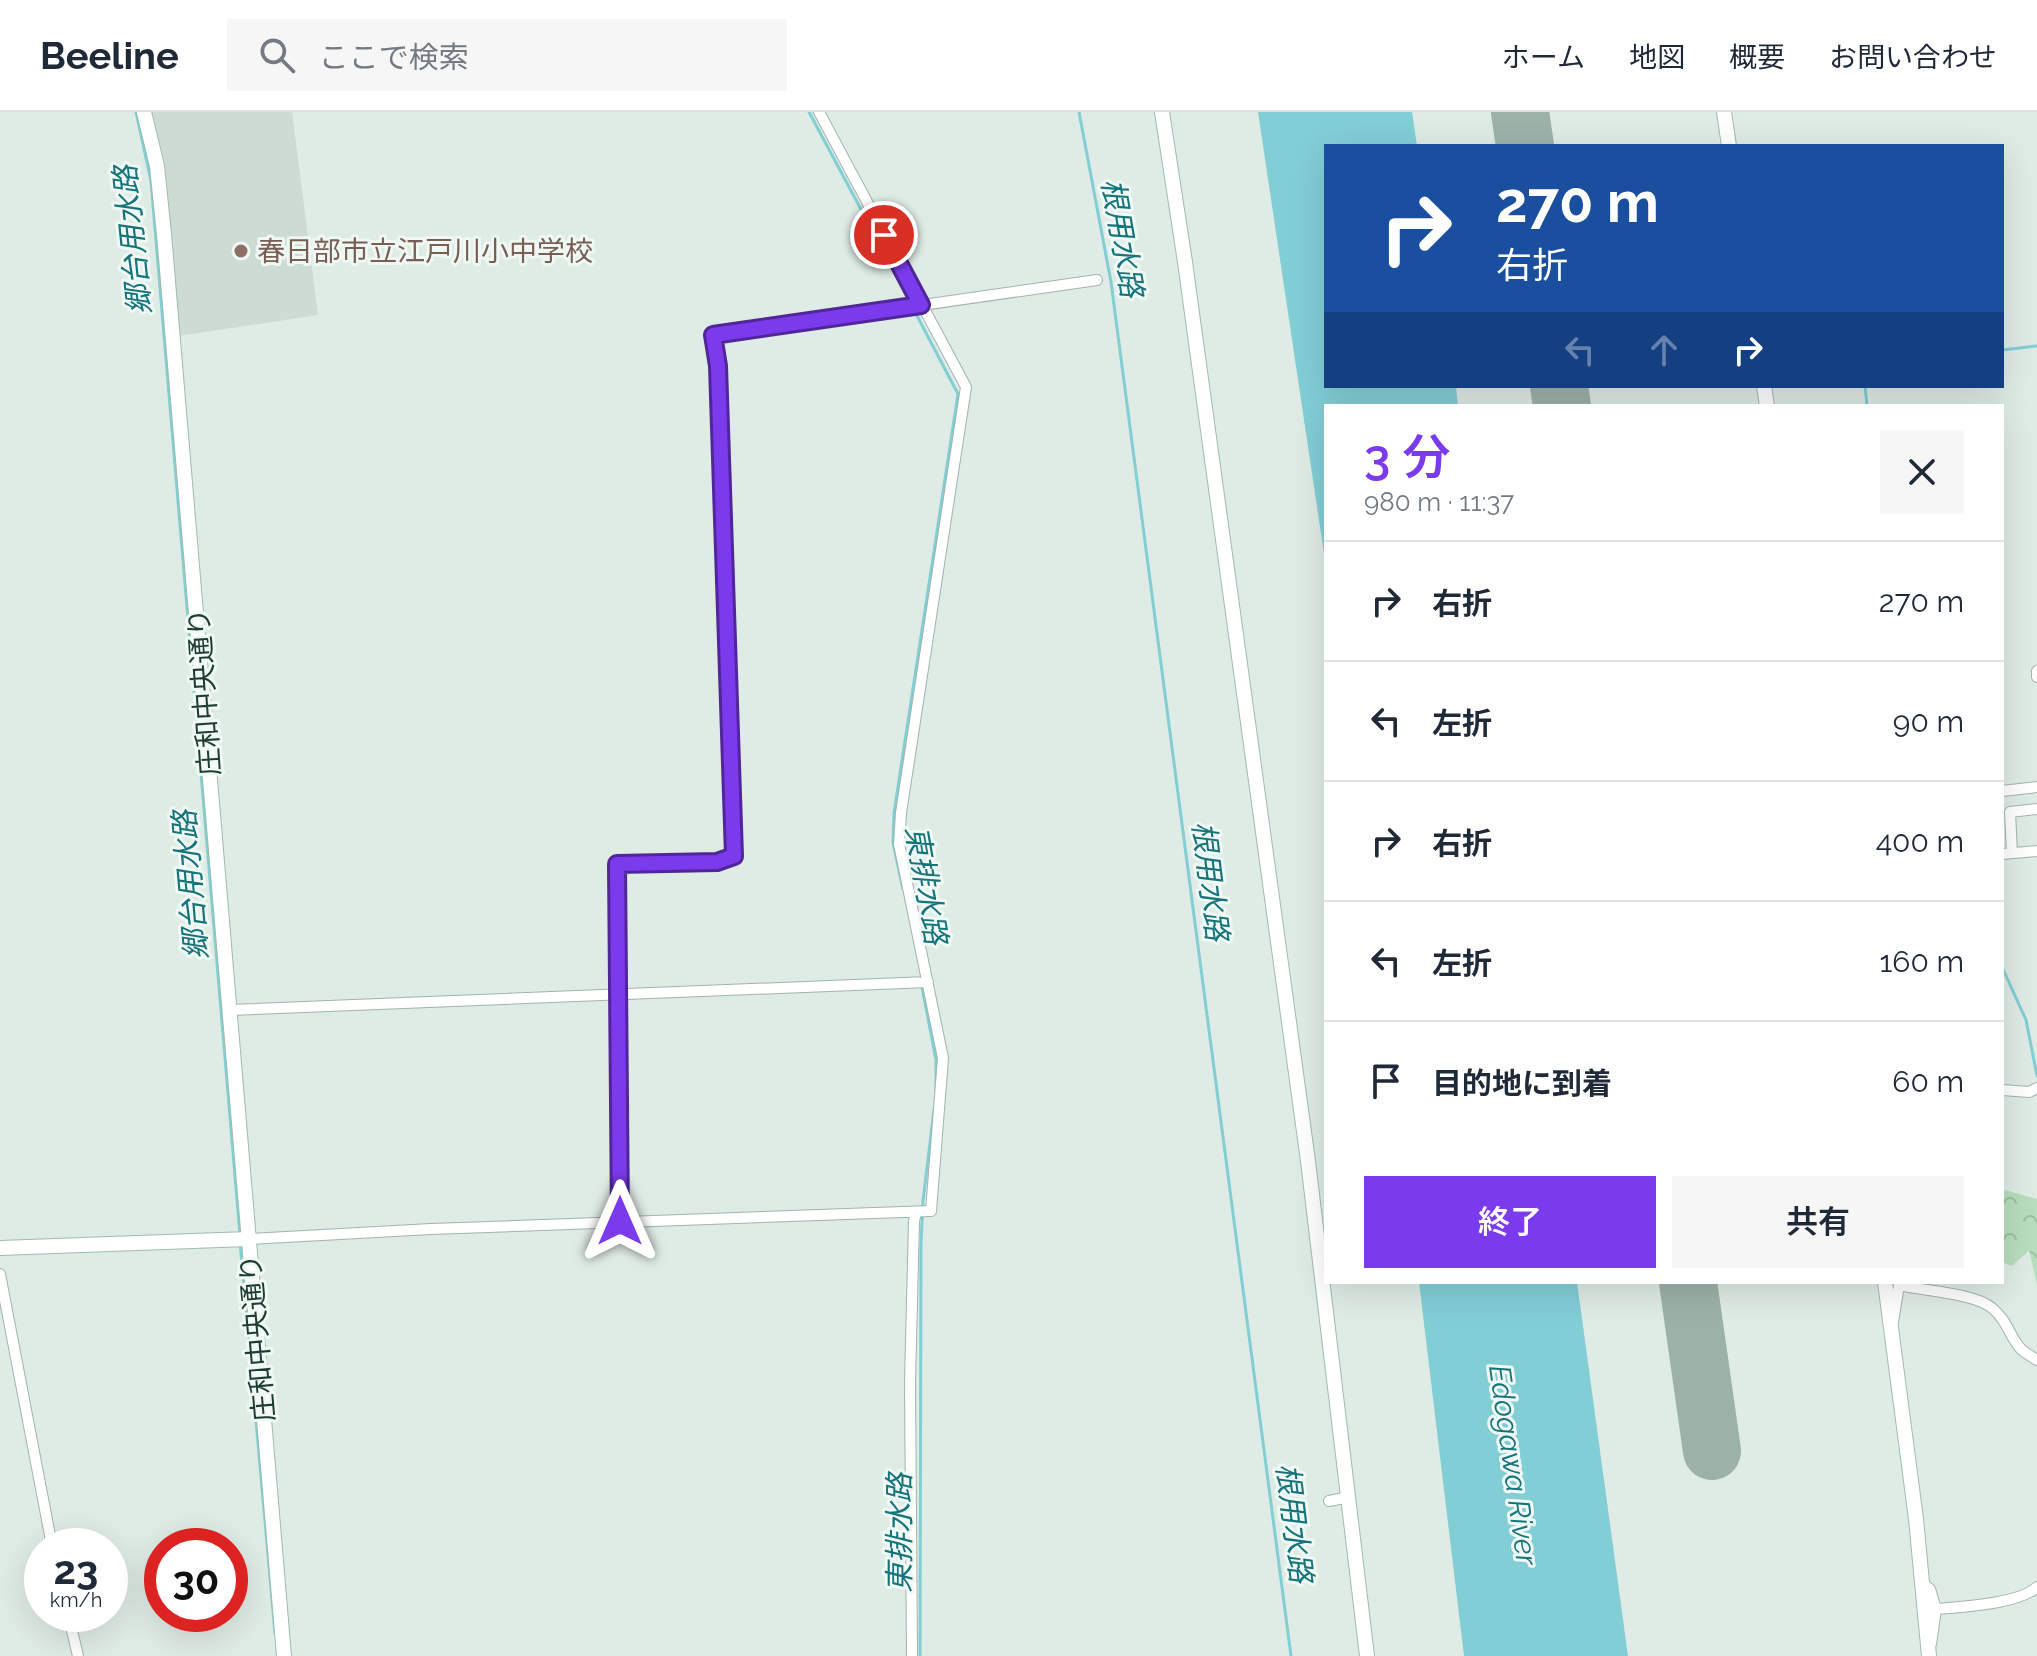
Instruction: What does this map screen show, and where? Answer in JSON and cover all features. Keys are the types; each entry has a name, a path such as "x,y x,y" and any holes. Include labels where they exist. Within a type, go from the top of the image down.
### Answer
{"street":[{"name":"庄和中央通り","path":"144,112 161,193 284,1656"},
{"path":"0,1248 931,1211 944,1070 899,844 966,387 819,112"},
{"path":"1162,112 1297,1076 1367,1656"},
{"path":"1724,112 1729,144"},
{"path":"620,1221 617,864 717,862 734,856 718,366 713,335 1097,280"},
{"path":"2004,791 2037,787"},
{"path":"2037,809 2010,812 2007,854 2037,851"},
{"path":"229,1010 928,982"},
{"path":"2004,1090 2033,1090"},
{"path":"912,1656 910,1382 914,1221 921,1212"},
{"path":"0,1274 49,1528"},
{"path":"1894,1284 1890,1329 1929,1653"},
{"path":"1902,1284 1926,1287 1989,1305 2007,1323 2021,1350 2037,1360"},
{"path":"1329,1501 1349,1497"},
{"path":"1922,1583 1930,1589 1936,1609 1929,1653"},
{"path":"1936,1609 1991,1602 2031,1593 2037,1587"},
{"path":"72,1632 78,1656"}],"shaded area":[{"name":"春日部市立江戸川小中学校","path":"150,112 292,112 318,315 179,336"}],"green space":[{"path":"2004,1190 2037,1199 2037,1285 2029,1250 2012,1266 2004,1263"}],"water":[{"path":"1258,112 1412,112 1417,144 1324,144 1324,388 1456,388 1458,404 1324,404 1324,554"},
{"name":"Edogawa River","path":"1419,1284 1577,1284 1628,1656 1464,1656"}],"waterway":[{"name":"郷台用水路","path":"136,112 151,181 240,1235"},
{"name":"東排水路","path":"809,112 911,303"},
{"name":"根用水路","path":"1079,112 1111,282 1291,1656"},
{"name":"東排水路","path":"903,889 893,843 894,813 958,394 914,310"},
{"path":"2004,350 2037,346"},
{"path":"1865,388 1867,404"},
{"path":"2004,971 2026,1020 2037,1076"},
{"name":"東排水路","path":"922,987 936,1060 936,1090"},
{"name":"東排水路","path":"920,1656 921,1244 934,1110"},
{"name":"郷台用水路","path":"240,1242 275,1633"}],"runway":[{"path":"1520,112 1525,144"},
{"path":"1559,388 1562,404"},
{"path":"1688,1284 1712,1451"}],"place":[{"name":"春日部市立江戸川小中学校","path":"241,251"}],"route":[{"path":"620,1221 617,864 717,862 734,856 718,366 713,335 921,305 884,235"}]}
